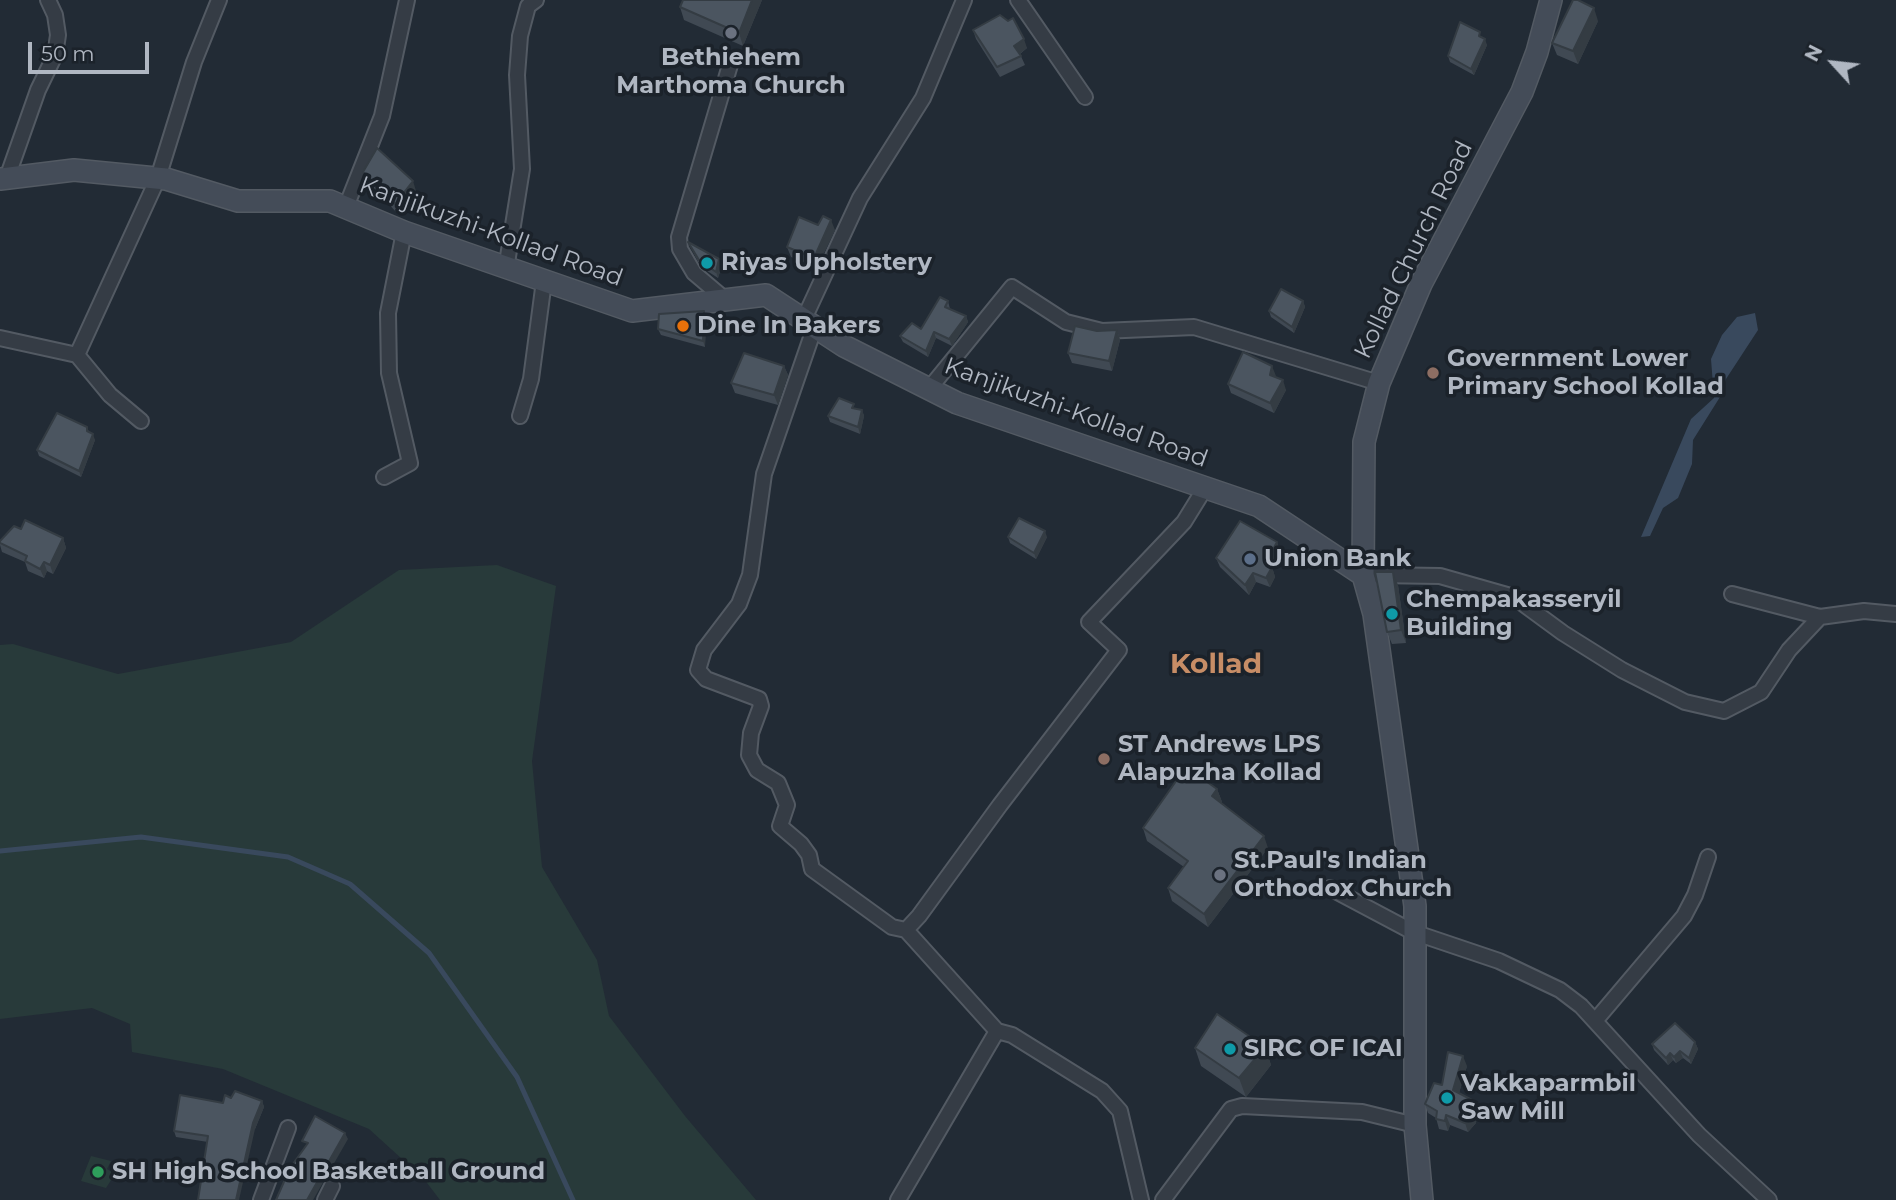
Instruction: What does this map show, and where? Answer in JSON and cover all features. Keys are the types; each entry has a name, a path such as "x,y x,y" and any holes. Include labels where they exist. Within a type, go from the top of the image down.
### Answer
{"main road":[{"name":"Kollad Church Road","path":"1422,1200 1415,1125 1415,906 1374,614 1363,575 1364,442 1379,383 1421,284 1522,92 1537,52 1551,0"},
{"name":"Kanjikuzhi-Kollad Road","path":"3,178 74,170 158,178 238,201 330,201 404,232 632,311 766,295 809,325 957,403 1259,506 1363,575"}],"street":[{"path":"3,178 55,55 58,36 55,15 48,0"},
{"path":"77,355 158,178 194,62 219,0"},
{"path":"346,208 382,117 407,0"},
{"path":"506,268 522,169 517,66 526,11 535,0"},
{"path":"964,0 923,98 860,198 809,325 764,474 750,575 734,612 704,650 698,670 706,679 759,699 761,706 749,744 751,764 778,783 787,805 780,827 801,844 809,855 812,869 892,927 905,930 997,1031 1012,1035 1102,1091 1120,1111 1142,1200"},
{"path":"1018,0 1085,97"},
{"path":"727,301 694,273 680,249 679,237 730,65"},
{"path":"384,477 410,463 389,373 388,313 404,232"},
{"path":"520,416 531,379 544,282"},
{"path":"929,389 1012,287 1066,322 1111,331 1194,327 1379,383"},
{"path":"0,338 77,355 110,395 141,421"},
{"path":"905,930 1119,650 1089,622 1184,522 1205,488"},
{"path":"1363,575 1440,576 1514,597 1563,633 1622,670 1685,702 1724,711 1761,692 1789,650 1820,617"},
{"path":"1732,594 1820,617 1864,611 1896,614"},
{"path":"1595,1021 1684,916 1695,895 1708,857"},
{"path":"1330,888 1413,932 1538,978 1560,990 1595,1021 1699,1135 1769,1200"},
{"path":"898,1200 997,1031"},
{"path":"1163,1200 1231,1110 1242,1106 1362,1112 1415,1125"},
{"path":"261,1200 288,1128"},
{"path":"325,1200 332,1186"}],"shaded area":[{"path":"497,565 556,586 532,761 542,867 597,960 609,1016 685,1116 756,1200 440,1200 424,1179 369,1129 223,1069 132,1052 130,1024 92,1008 0,1019 0,645 13,644 118,674 291,642 399,570"},
{"name":"SH High School Basketball Ground","path":"91,1156 111,1161 107,1169 115,1174 106,1188 81,1181"}],"water":[{"path":"1755,313 1758,330 1726,379 1720,397 1693,440 1692,464 1678,498 1663,508 1650,536 1641,537 1691,419 1714,398 1711,359 1722,335 1737,317"}],"building":[{"path":"683,0 752,0 739,33 680,7"},
{"path":"1573,0 1594,8 1573,51 1552,43"},
{"path":"1000,15 1008,21 1013,18 1024,39 1014,46 1021,56 997,67 973,30"},
{"path":"1460,22 1480,32 1479,36 1485,39 1471,69 1448,56"},
{"path":"377,148 413,181 395,204 363,172"},
{"path":"823,216 831,220 814,258 787,247 799,217 818,225"},
{"path":"688,242 719,259 716,272 699,260"},
{"path":"1281,289 1303,301 1292,327 1269,311"},
{"path":"940,297 948,301 945,307 966,316 949,339 934,332 926,351 900,336 912,323 921,329"},
{"name":"Dine In Bakers","path":"704,311 703,341 658,329 659,314"},
{"path":"1075,326 1097,331 1117,330 1109,361 1068,353"},
{"path":"1243,352 1272,366 1270,375 1283,380 1270,403 1228,384"},
{"path":"744,353 784,366 774,395 731,383"},
{"path":"839,398 854,404 852,408 862,410 858,427 828,416"},
{"path":"57,413 87,427 87,431 93,434 79,471 37,450"},
{"path":"1019,518 1045,531 1034,553 1008,537"},
{"path":"25,520 63,538 50,565 44,562 40,569 25,561 27,556 0,543 14,526 21,529"},
{"name":"Union Bank","path":"1240,521 1277,542 1266,563 1272,567 1266,578 1253,573 1245,585 1216,558"},
{"name":"Chempakasseryil Building","path":"1375,572 1393,572 1401,630 1387,632"},
{"path":"1186,767 1217,789 1212,796 1264,836 1204,914 1168,888 1188,861 1143,828"},
{"path":"1217,1014 1265,1047 1239,1078 1195,1048"},
{"path":"1675,1023 1695,1042 1689,1058 1680,1051 1674,1057 1670,1053 1666,1058 1652,1044"},
{"name":"Vakkaparmbil Saw Mill","path":"1448,1052 1463,1056 1453,1090 1474,1101 1473,1113 1465,1123 1446,1115 1445,1121 1436,1119 1437,1111 1425,1104 1434,1083 1442,1085"},
{"path":"235,1091 262,1101 253,1123 236,1200 198,1200 208,1136 174,1131 180,1095 223,1103 225,1095 231,1098"},
{"path":"315,1116 345,1133 307,1200 276,1200 290,1168 308,1143 302,1141"}],"waterway":[{"path":"0,851 141,837 288,857 350,884 429,953 517,1077 573,1200"}],"place":[{"name":"Bethiehem Marthoma Church","path":"731,33"},
{"name":"Riyas Upholstery","path":"707,263"},
{"name":"Dine In Bakers","path":"683,326"},
{"name":"Government Lower Primary School Kollad","path":"1433,373"},
{"name":"Union Bank","path":"1250,559"},
{"name":"Chempakasseryil Building","path":"1392,614"},
{"name":"ST Andrews LPS Alapuzha Kollad","path":"1104,759"},
{"name":"St.Paul's Indian Orthodox Church","path":"1220,875"},
{"name":"SIRC OF ICAI","path":"1230,1049"},
{"name":"Vakkaparmbil Saw Mill","path":"1447,1098"},
{"name":"SH High School Basketball Ground","path":"98,1172"}],"district":[{"name":"Kollad","path":"1216,665"}]}
